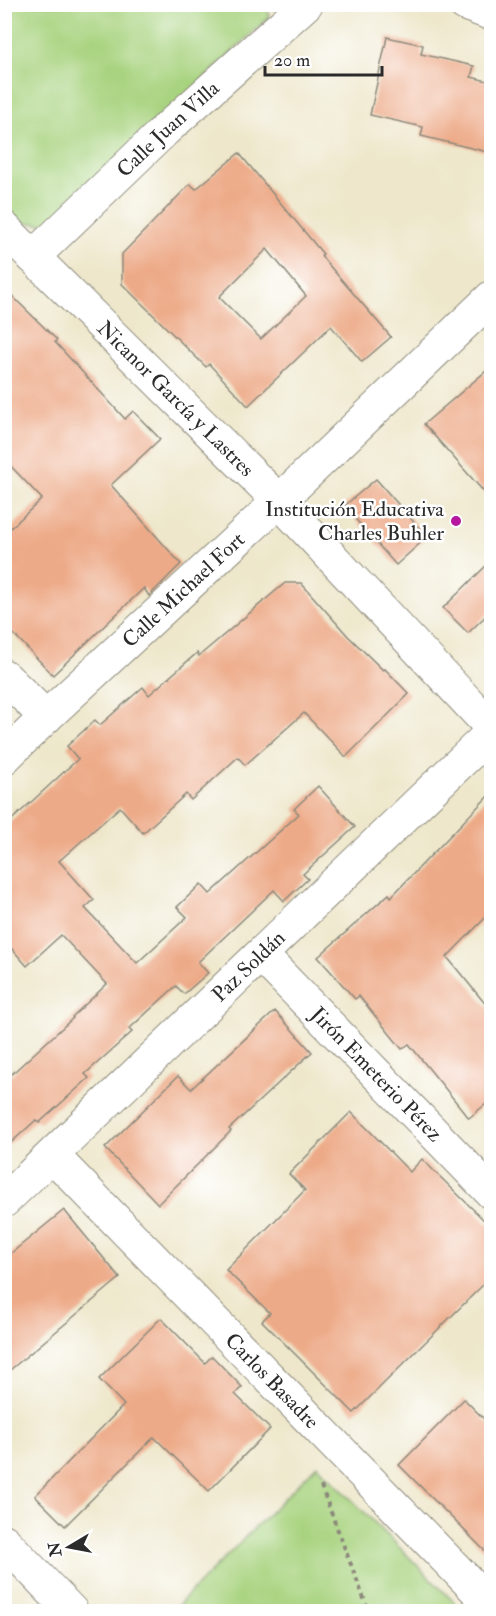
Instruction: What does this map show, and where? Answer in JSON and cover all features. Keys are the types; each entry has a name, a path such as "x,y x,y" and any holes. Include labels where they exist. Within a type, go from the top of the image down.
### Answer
{"street":[{"name":"Calle Juan Villa","path":"33,257 164,130 306,4"},
{"path":"465,4 492,14"},
{"name":"Nicanor García y Lastres","path":"4,228 279,501 492,730"},
{"name":"Calle Michael Fort","path":"4,758 279,501 492,297"},
{"path":"4,676 46,717"},
{"name":"Paz Soldán","path":"4,1201 492,730"},
{"name":"Jirón Emeterio Pérez","path":"261,955 492,1193"},
{"name":"Carlos Basadre","path":"52,1156 492,1606"},
{"path":"4,1540 72,1611"}],"path":[{"path":"319,1482 369,1611"}],"green space":[{"path":"5,5 268,5 269,17 49,225 20,222 5,205"},
{"path":"317,1465 463,1611 172,1611"}],"building":[{"path":"387,37 423,45 421,54 474,66 471,77 492,82 492,153 421,136 423,127 370,115"},
{"path":"239,153 323,254 321,256 391,337 362,362 331,326 248,406 209,364 206,367 122,284 122,254 190,184 196,189","holes":["267,249 306,296 261,339 219,297"]},
{"path":"4,288 57,340 55,342 125,419 133,411 160,439 111,485 181,564 149,596 144,588 53,675 4,624 4,534 42,499 4,459"},
{"path":"492,366 492,501 424,424"},
{"path":"376,479 427,537 396,565 344,506"},
{"path":"492,560 492,610 468,633 443,608"},
{"path":"285,583 301,583 348,636 409,694 346,757 304,713 245,765 238,757 191,800 186,794 143,833 120,807 59,861 94,900 85,908 137,963 187,917 177,907 201,884 210,894 299,814 294,809 318,786 355,827 303,874 308,879 284,901 274,890 198,962 208,973 184,994 176,986 129,1029 132,1032 85,1074 89,1078 39,1123 36,1120 4,1149 4,1081 107,984 61,935 27,966 4,940 4,827 78,759 67,746 95,720 100,725 143,687 149,695 197,653 199,656"},
{"path":"492,792 492,911 447,957 492,1012 492,1099 469,1118 409,1044 402,1049 359,996 355,999 318,957 389,894 391,897"},
{"path":"275,1011 312,1052 229,1129 231,1131 158,1204 105,1148 178,1076 191,1089"},
{"path":"351,1112 410,1172 422,1159 492,1228 492,1276 354,1413 262,1321 270,1313 226,1270 305,1190 289,1174"},
{"path":"64,1210 120,1278 4,1375 4,1259"},
{"path":"161,1318 205,1363 212,1356 242,1387 235,1394 270,1429 209,1491 154,1437 65,1526 35,1496 124,1405 99,1379"},
{"path":"464,1399 492,1427 492,1558 399,1465"}],"place":[{"name":"Institución Educativa Charles Buhler","path":"456,521"}]}
